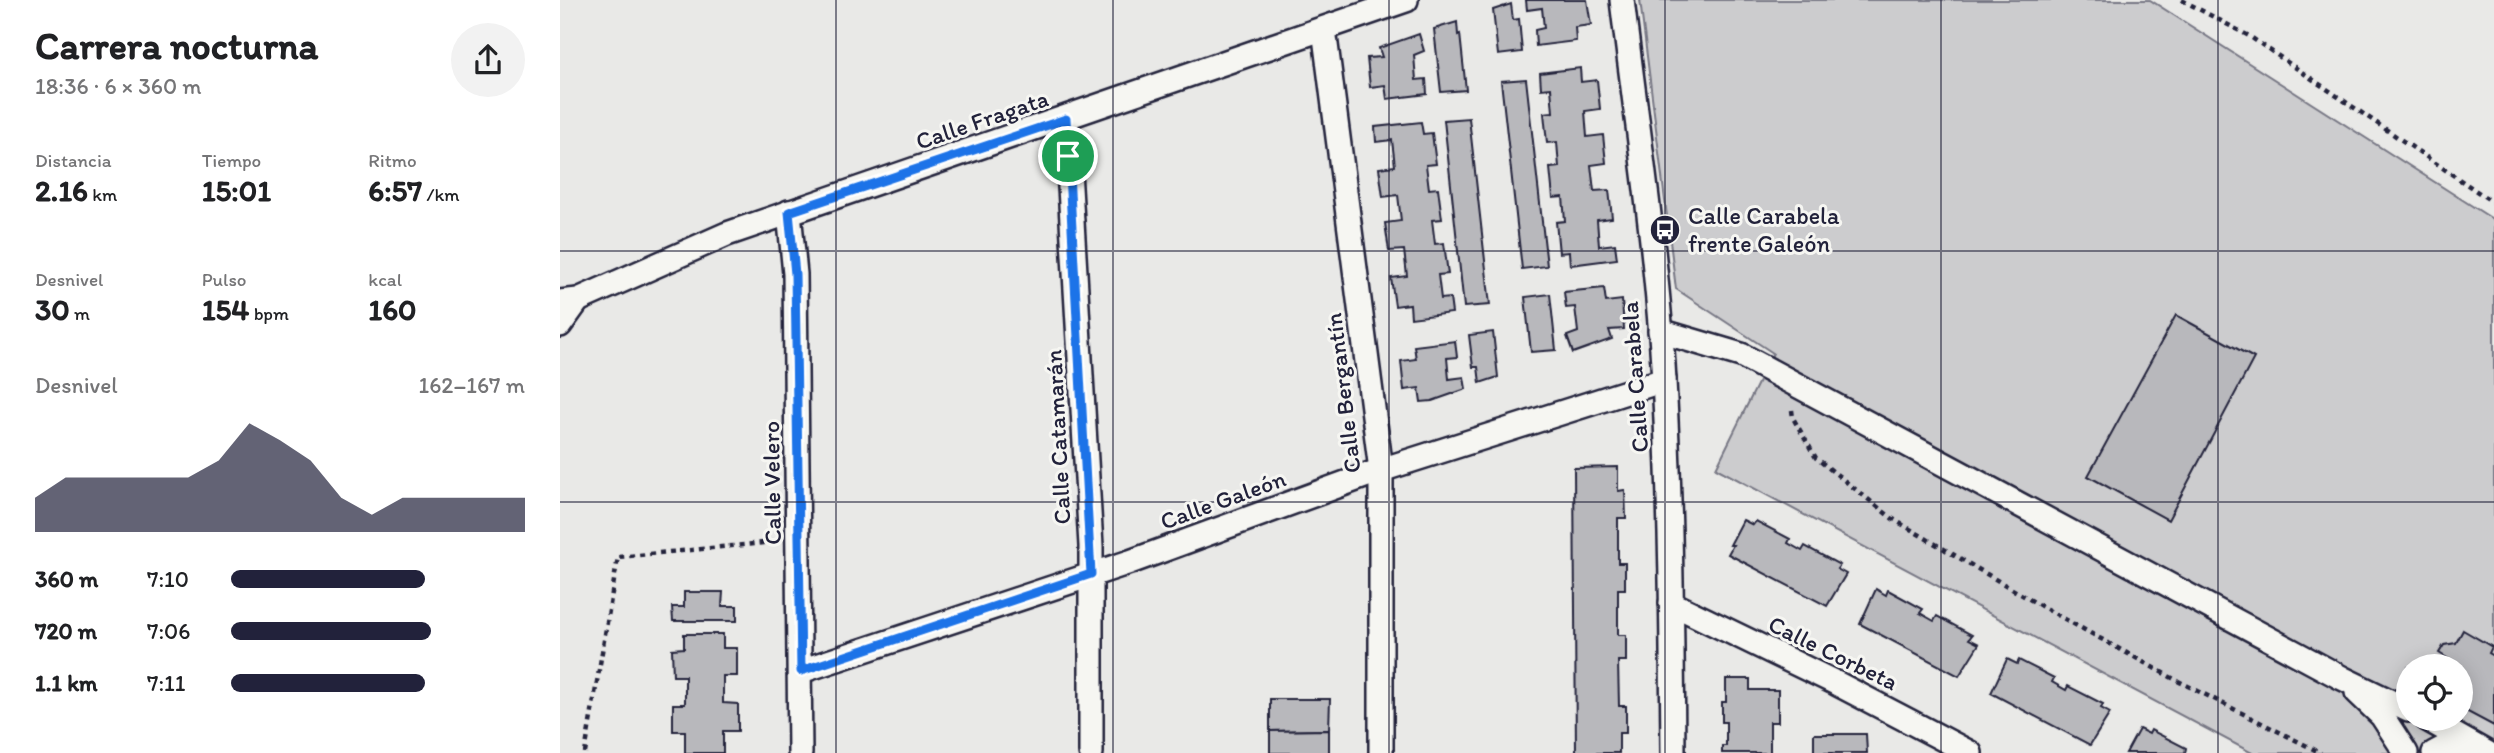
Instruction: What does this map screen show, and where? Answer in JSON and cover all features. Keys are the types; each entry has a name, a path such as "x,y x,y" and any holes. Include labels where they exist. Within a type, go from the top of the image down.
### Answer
{"street":[{"name":"Calle Fragata","path":"560,326 569,301 727,234 1406,0"},
{"name":"Calle Carabela","path":"1622,0 1664,380 1673,753"},
{"name":"Calle Bergantín","path":"1324,29 1381,470 1381,753"},
{"name":"Calle Catamarán","path":"1066,119 1091,574 1091,753"},
{"name":"Calle Velero","path":"789,212 795,274 800,753"},
{"path":"1660,331 1741,355 2342,678 2396,704"},
{"name":"Calle Galeón","path":"801,671 1091,574 1381,470 1664,380"},
{"name":"Calle Corbeta","path":"1671,603 1836,683 1970,753"},
{"path":"2342,678 2382,716 2406,753"},
{"path":"2447,731 2481,751"},
{"path":"2434,753 2451,744 2481,751"}],"path":[{"path":"2182,0 2249,36 2494,203"},
{"path":"1788,381 1793,418 1816,458 1894,519 2042,606 2176,680 2321,753"},
{"path":"586,753 618,557 799,539"}],"shaded area":[{"path":"1640,0 2150,0 2494,220 2494,753 2252,753 1716,468 1773,353 1676,289"}],"building":[{"path":"1526,0 1587,0 1591,25 1575,27 1576,41 1536,46 1535,30 1544,28 1542,8 1527,10"},
{"path":"1511,4 1513,20 1519,19 1522,52 1498,55 1493,10"},
{"path":"1457,22 1466,90 1441,92 1434,29"},
{"path":"1419,34 1424,51 1414,55 1416,80 1426,79 1427,94 1387,99 1385,85 1370,87 1367,58 1382,57 1379,48"},
{"path":"1580,68 1581,82 1597,80 1600,109 1585,111 1587,137 1603,135 1606,163 1591,165 1594,191 1609,190 1612,218 1597,220 1599,246 1615,244 1617,259 1570,265 1569,252 1559,253 1556,222 1565,221 1563,197 1553,198 1550,168 1559,167 1557,142 1547,143 1544,113 1553,112 1551,88 1541,89 1540,73"},
{"path":"1526,79 1547,266 1522,269 1501,81"},
{"path":"1469,118 1490,305 1464,307 1444,120"},
{"path":"1421,122 1423,134 1432,133 1436,164 1426,165 1429,189 1438,188 1442,219 1432,220 1435,244 1444,243 1448,274 1438,275 1441,299 1450,298 1452,313 1411,318 1410,304 1395,306 1391,278 1407,276 1404,250 1389,251 1385,223 1401,221 1398,195 1383,197 1379,168 1395,166 1392,140 1376,142 1375,127"},
{"path":"1604,288 1606,302 1622,300 1624,329 1609,330 1612,339 1573,353 1567,336 1578,332 1575,307 1566,308 1564,292"},
{"path":"1550,294 1556,350 1531,352 1525,297"},
{"path":"2176,315 2254,358 2168,520 2088,476"},
{"path":"1493,332 1498,377 1480,383 1478,367 1473,367 1469,335"},
{"path":"1455,341 1457,357 1447,358 1449,379 1464,377 1466,389 1421,402 1419,388 1404,390 1401,361 1416,359 1414,346"},
{"path":"1618,467 1618,491 1625,490 1626,518 1618,518 1618,563 1625,563 1625,589 1618,589 1618,635 1626,635 1626,661 1618,661 1619,706 1626,706 1626,733 1619,733 1619,753 1576,753 1574,468"},
{"path":"1743,520 1753,525 1756,521 1790,539 1788,543 1802,551 1805,546 1840,565 1837,569 1846,574 1827,606 1728,554"},
{"path":"1876,589 1886,595 1888,590 1923,609 1920,613 1934,621 1937,616 1972,635 1969,639 1979,644 1959,676 1860,624"},
{"path":"684,592 723,592 722,606 737,606 737,621 673,621 672,607 684,607"},
{"path":"2463,630 2492,647 2489,653 2494,656 2494,726 2473,715 2473,654 2439,653 2444,645 2456,643"},
{"path":"684,634 723,634 723,648 737,648 737,676 723,676 723,703 738,704 738,731 723,731 723,753 685,753 685,731 673,731 673,704 685,704 685,676 673,676 672,649 684,648"},
{"path":"2007,659 2017,664 2019,660 2054,678 2052,682 2066,690 2068,686 2103,704 2101,708 2110,713 2090,745 1991,693"},
{"path":"1726,679 1750,679 1750,690 1778,690 1778,722 1770,722 1770,753 1722,753 1722,746 1726,746 1726,722 1722,722 1722,702 1726,702"},
{"path":"1270,699 1330,699 1329,730 1270,731"},
{"path":"2139,729 2149,734 2151,730 2186,748 2185,753 2126,753"},
{"path":"1329,730 1329,753 1270,753 1270,731"},
{"path":"1814,734 1866,734 1867,753 1814,753"}],"place":[{"name":"Calle Carabela frente Galeón","path":"1665,230"}],"route":[{"path":"1066,119 1068,156 1091,574 801,671 795,274 789,212 1066,119"}]}
